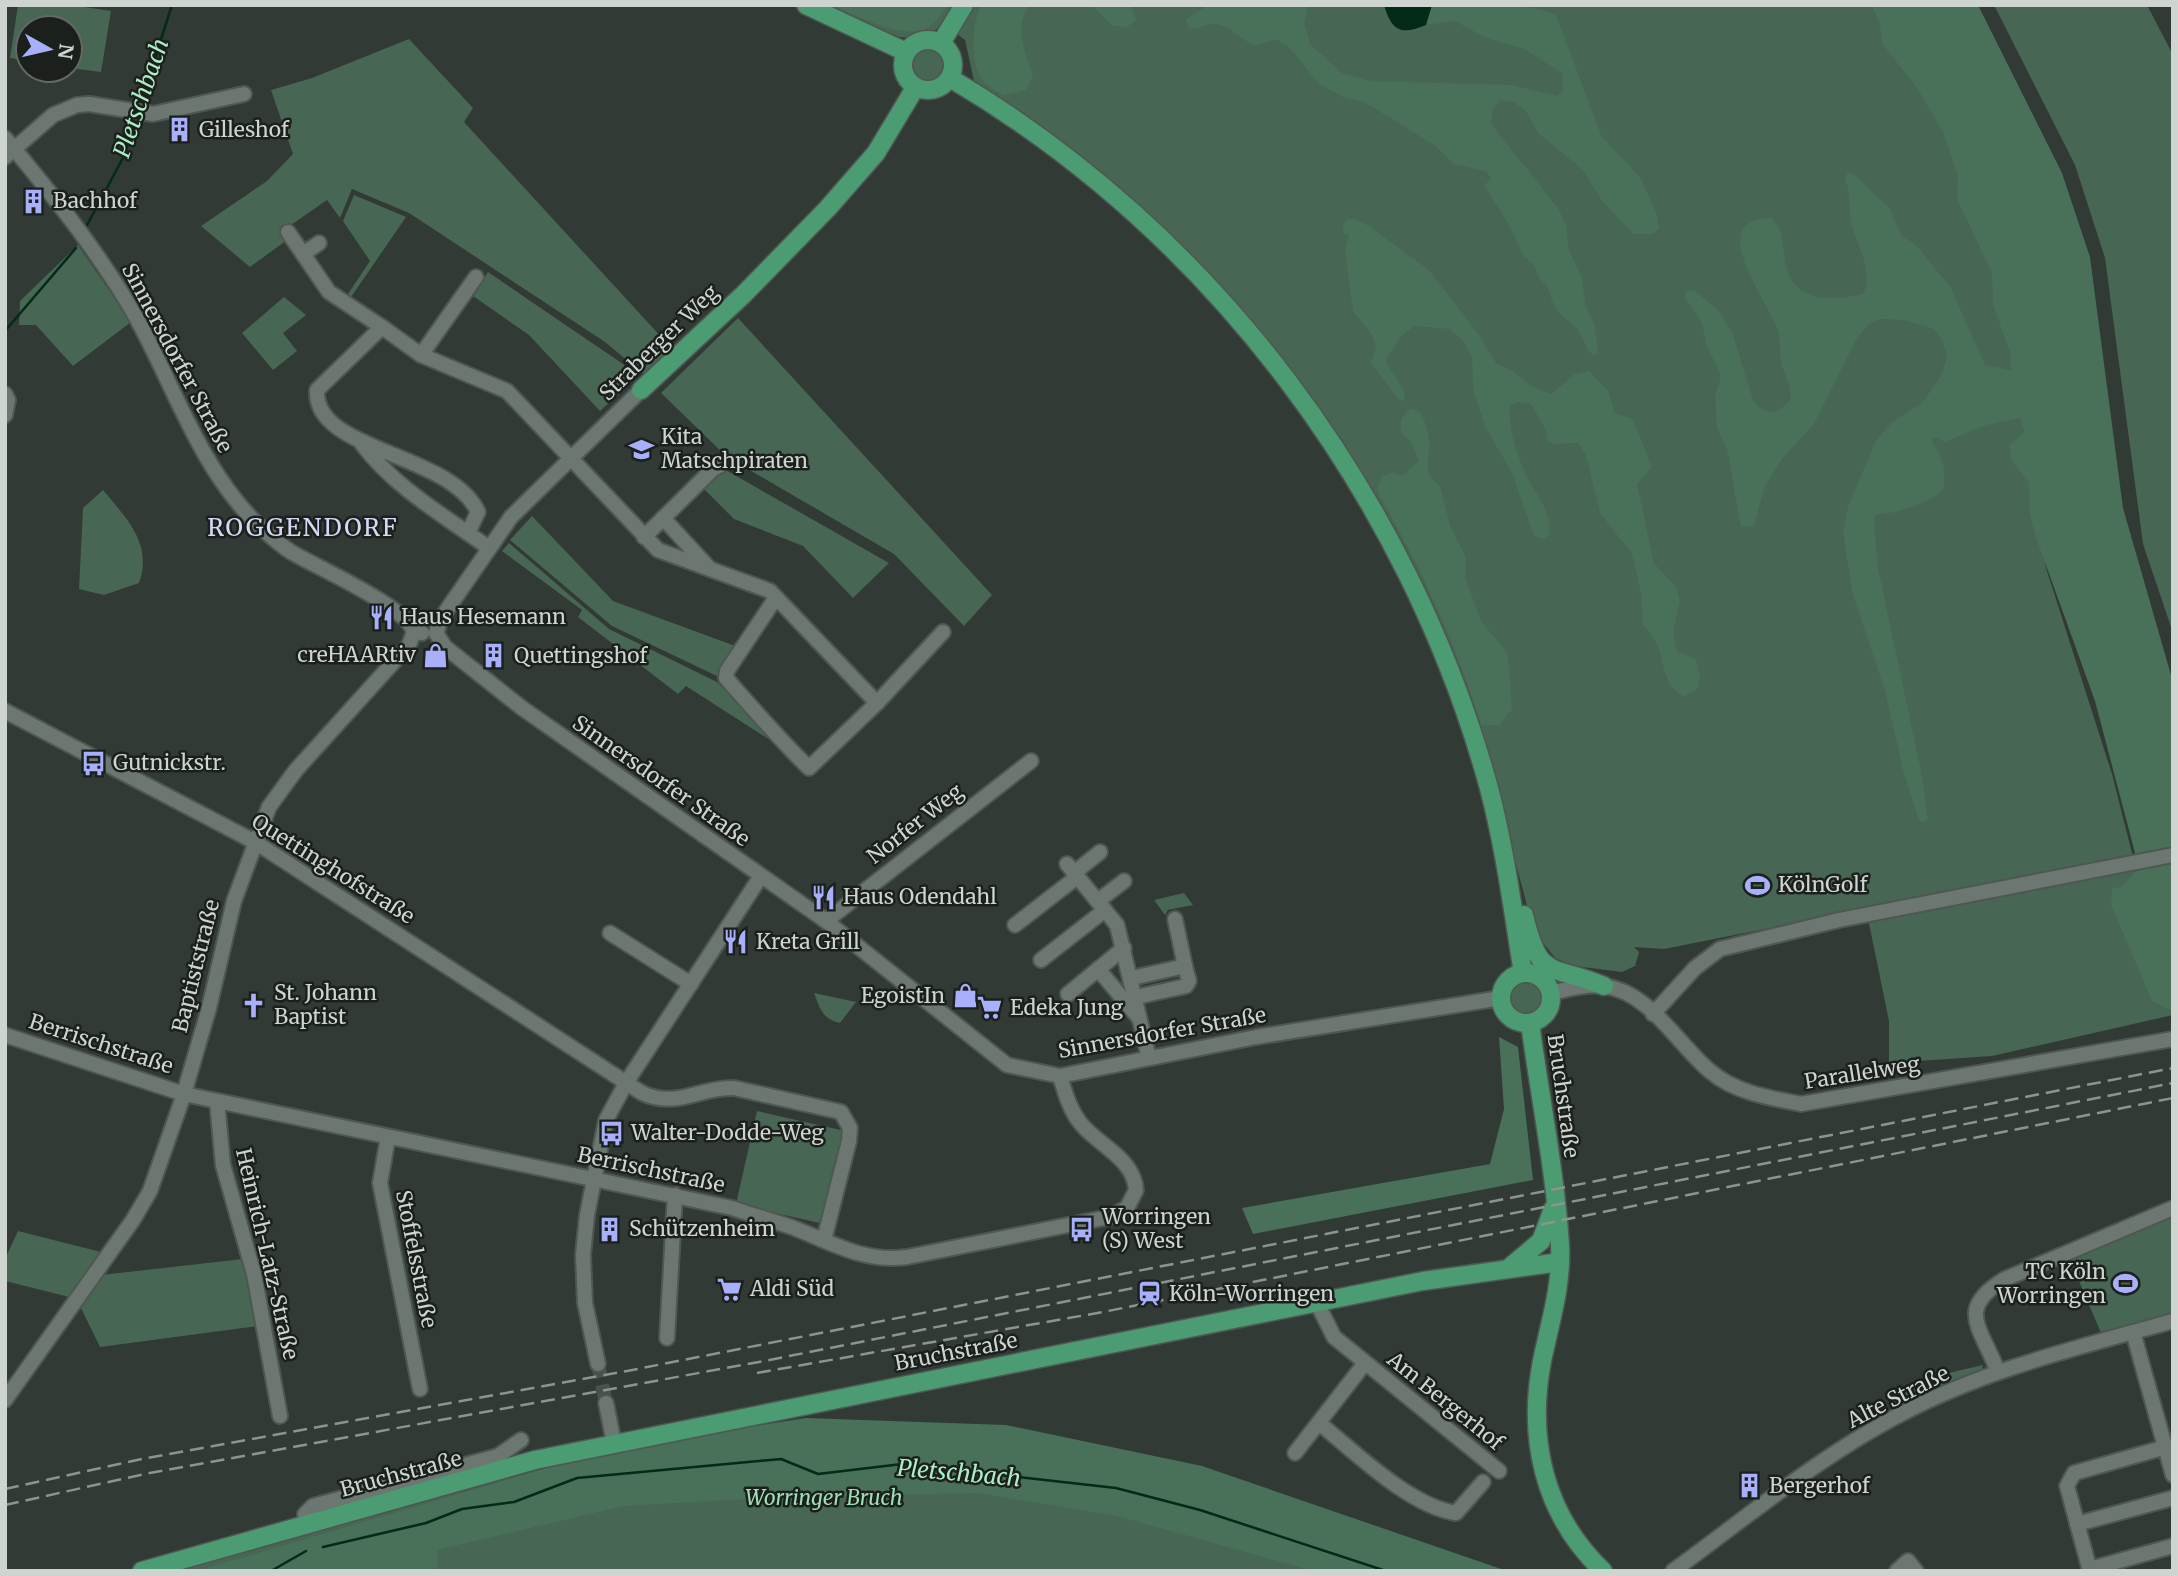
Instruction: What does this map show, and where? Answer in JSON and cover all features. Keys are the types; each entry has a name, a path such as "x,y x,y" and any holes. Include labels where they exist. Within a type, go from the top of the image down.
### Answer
{"main road":[{"path":"806,5 906,52"},
{"path":"941,43 964,5"},
{"path":"925,40 941,43 953,58 950,78 945,84 931,91 915,88 905,76 903,68 906,52 925,40"},
{"path":"950,78 1049,144 1161,237 1224,302 1310,411 1391,540 1435,632 1481,764 1506,866 1523,973"},
{"name":"Straberger Weg","path":"641,390 743,295 828,208 876,153 915,88"},
{"path":"1506,866 1518,887 1533,946 1541,961 1565,976 1604,986"},
{"path":"1523,973 1541,978 1551,993 1549,1009 1537,1021 1530,1023 1513,1020 1502,1006 1501,998 1507,981 1523,973"},
{"name":"Bruchstraße","path":"1530,1023 1555,1203"},
{"path":"1555,1203 1560,1262 1555,1306 1535,1402 1537,1444 1553,1499 1564,1521 1582,1548 1604,1571"},
{"path":"1509,1268 1541,1241 1555,1203"},
{"name":"Bruchstraße","path":"142,1571 535,1460 1423,1281 1560,1262"}],"street":[{"path":"8,148 65,108 89,104 138,113 173,111 244,94"},
{"name":"Sinnersdorfer Straße","path":"8,148 117,286 152,348 193,438 235,499 278,543 394,611 410,622 414,632"},
{"path":"288,232 330,292 343,302 421,355 507,391 644,537 664,554 770,591 877,703"},
{"path":"303,254 319,243"},
{"path":"421,355 476,277"},
{"path":"382,327 317,390 318,405 345,436 446,477 478,512 468,533"},
{"name":"Straberger Weg","path":"436,633 442,617 510,517 641,390"},
{"path":"5,394 8,400 5,415"},
{"path":"362,444 373,459 410,491 489,548"},
{"path":"644,537 713,469 721,465"},
{"path":"663,518 710,569"},
{"path":"775,599 727,671 726,678 760,714 770,731 809,768 877,703 943,632"},
{"path":"414,632 436,633"},
{"name":"Baptiststraße","path":"5,1400 143,1206 184,1094 209,1008 234,901 269,807 282,788 409,645 414,632"},
{"name":"Sinnersdorfer Straße","path":"436,633 444,647 542,723 825,921 1007,1065 1060,1076 1256,1037 1501,998"},
{"name":"Quettinghofstraße","path":"5,711 255,842 626,1083 655,1099 667,1101 722,1088 734,1088 841,1112 850,1128 849,1141 824,1240"},
{"name":"Norfer Weg","path":"825,921 1031,761"},
{"path":"1015,926 1073,871 1100,852"},
{"path":"1653,1014 1695,968 1720,949 1829,922 2173,855"},
{"path":"1073,871 1117,925 1132,978 1149,1058"},
{"path":"598,1364 583,1281 583,1255 593,1179 606,1120 626,1083 761,876"},
{"path":"1041,960 1101,906 1124,881"},
{"path":"1136,997 1186,986 1189,981 1175,919"},
{"path":"610,933 691,984"},
{"path":"1068,994 1124,948"},
{"path":"1132,978 1185,966"},
{"path":"1098,969 1140,1018"},
{"path":"1551,993 1604,986"},
{"name":"Parallelweg","path":"1604,986 1622,991 1653,1014 1712,1073 1752,1094 1801,1104 1825,1103 2173,1039"},
{"name":"Berrischstraße","path":"5,1035 184,1094 732,1208 824,1240 855,1254 892,1259 1123,1212 1131,1203 1136,1190 1132,1171 1080,1124 1071,1110 1060,1076"},
{"name":"Heinrich-Latz-Straße","path":"217,1101 223,1164 254,1274 280,1416"},
{"name":"Stoffelsstraße","path":"388,1137 380,1183 420,1389"},
{"path":"667,1338 675,1195"},
{"path":"1998,1372 1975,1313 1976,1302 1983,1293 2005,1279 2173,1208"},
{"name":"Am Bergerhof","path":"1317,1303 1334,1337 1499,1471"},
{"name":"Alte Straße","path":"1673,1571 1836,1454 1889,1420 1998,1372 2173,1321"},
{"path":"2133,1332 2173,1475"},
{"name":"Am Bergerhof","path":"1295,1453 1365,1363"},
{"path":"606,1403 614,1443"},
{"name":"Am Bergerhof","path":"1319,1423 1404,1489 1440,1509 1456,1513 1483,1482"},
{"name":"Bruchstraße","path":"308,1523 305,1514 313,1506 498,1456 521,1440"},
{"path":"2166,1447 2074,1473 2067,1486 2090,1570 2173,1546"},
{"path":"2077,1524 2173,1498"}],"green space":[{"path":"18,5 71,5 111,11 101,72 84,70 84,14 17,14"},
{"path":"823,5 1880,5 1948,121 2011,325 2035,521 2047,571 2112,774 2173,1015 1992,1056 1889,1063 1889,1021 1866,909 1664,949 1634,947 1639,952 1635,966 1622,972 1574,966 1555,958 1534,931 1483,743 1435,620 1251,324 974,81 965,40 944,24 923,35 899,37"},
{"path":"1994,5 2147,5 2173,55 2173,633 2143,544 2105,258 2075,165"},
{"path":"14,32 14,59 10,58"},
{"path":"409,39 473,108 464,122 675,352 646,376 605,342 409,213 352,189 340,218 327,200 281,232 287,240 250,267 201,226 267,181 293,154 271,90 312,78"},
{"path":"927,47 940,52 945,65 940,78 927,83 914,78 909,65 914,52"},
{"path":"354,195 406,217 349,300 346,297 370,261 343,221"},
{"path":"78,245 131,322 73,366 36,325 19,325 20,301"},
{"path":"488,272 623,364 635,378 600,411 529,335 473,296"},
{"path":"284,297 306,315 283,333 297,351 273,370 242,333"},
{"path":"738,318 992,595 964,626 894,554 727,457 661,393"},
{"path":"724,469 889,563 853,598 803,546 734,519 704,489"},
{"path":"103,490 129,522 143,556 139,583 104,595 79,589 83,508"},
{"path":"532,516 613,601 738,647 719,677 612,626 510,540"},
{"path":"509,543 609,629 717,682 784,749 686,686 678,694 578,617 582,610 502,551"},
{"path":"1184,893 1193,905 1168,910 1165,915 1154,900"},
{"path":"1526,978 1540,983 1545,997 1540,1011 1526,1016 1512,1011 1507,997 1512,983"},
{"path":"814,993 856,1002 840,1023 825,1016"},
{"path":"757,1111 845,1131 824,1224 736,1204"},
{"name":"TC Köln Worringen","path":"2173,1212 2173,1313 2101,1333 2068,1255"},
{"path":"18,1231 101,1252 69,1297 5,1281 5,1259"},
{"path":"243,1259 257,1326 100,1347 80,1306 101,1275"},
{"path":"1983,1365 1980,1375 1897,1410 1891,1400 1931,1377"},
{"name":"Worringer Bruch","path":"767,1425 1473,1571 176,1571 620,1447 731,1427"}],"shaded area":[{"path":"831,5 948,5 929,27 910,32 874,23"},
{"path":"981,5 1031,5 1025,13 1021,30 1033,76 1026,90 1003,95 986,84 979,75 973,45"},
{"path":"1091,5 1131,5 1136,20 1126,28 1112,25"},
{"path":"1208,5 1308,5 1304,24 1311,45 1342,73 1370,81 1512,85 1557,96 1563,91 1562,73 1524,49 1486,38 1455,21 1426,25 1432,5 1513,6 1556,15 1602,137 1640,177 1656,212 1659,229 1653,234 1633,234 1602,201 1583,170 1538,133 1525,110 1513,102 1501,100 1493,108 1491,124 1558,208 1566,225 1569,250 1581,276 1599,354 1593,355 1587,349 1578,329 1561,315 1553,303 1535,266 1524,257 1509,225 1484,185 1491,179 1486,171 1453,164 1437,147 1364,102 1343,97 1319,84 1287,45 1276,39 1255,46 1218,24 1189,28 1186,19"},
{"path":"1384,5 1432,5 1426,25 1404,30 1390,21"},
{"path":"1871,5 1978,5 2062,173 2090,257 2123,508 2173,682 2173,1012 2152,1001 2111,905 2112,889 2122,886 2139,868 2095,701 2034,532 2029,509 2029,483 2011,460 2009,445 2024,432 2020,418 1986,425 1945,442 1935,437 1931,440 1943,463 1943,490 1912,507 1876,514 1874,518 1878,568 1921,771 1928,819 1924,822 1919,821 1903,770 1885,691 1852,592 1843,532 1848,507 1875,442 1891,423 1923,402 1942,374 1947,356 1942,339 1932,328 1903,320 1881,319 1868,325 1857,338 1814,424 1782,459 1765,486 1754,526 1741,527 1727,449 1717,428 1715,397 1721,376 1707,346 1702,323 1685,298 1686,291 1694,290 1719,311 1733,334 1753,400 1761,409 1773,413 1782,408 1791,392 1782,365 1777,328 1752,280 1740,245 1742,231 1752,221 1772,218 1781,234 1789,273 1803,291 1824,298 1863,294 1866,268 1852,226 1845,178 1848,172 1855,175 1890,209 1901,235 1917,246 1951,288 1985,365 2011,370 2011,355 1993,305 1992,273 1957,199 1958,177 1943,132 1917,88 1883,45 1879,20"},
{"path":"1348,219 1355,219 1369,226 1428,269 1480,336 1496,363 1513,371 1533,387 1551,394 1575,374 1589,371 1608,391 1615,413 1633,419 1652,467 1637,484 1654,563 1676,587 1680,600 1673,632 1677,651 1696,659 1700,676 1698,688 1684,697 1669,682 1657,644 1643,625 1641,593 1632,554 1600,513 1586,455 1578,443 1555,444 1548,441 1545,428 1530,403 1517,402 1510,406 1511,429 1518,455 1548,517 1549,535 1544,539 1534,536 1512,473 1485,426 1473,389 1472,358 1463,340 1449,329 1415,326 1401,336 1386,360 1403,389 1405,400 1400,401 1371,363 1376,348 1372,335 1353,311 1345,250 1349,234 1344,234 1342,226"},
{"path":"1411,409 1420,412 1426,425 1429,439 1428,471 1440,486 1450,526 1466,557 1465,577 1481,621 1508,654 1512,709 1500,725 1481,725 1436,605 1377,491 1381,477 1394,472 1402,476 1419,461 1410,440 1401,430 1403,417"},
{"path":"1499,1037 1518,1047 1533,1180 1253,1234 1242,1208 1490,1164 1504,1109"},
{"name":"Worringer Bruch","path":"806,1418 1006,1425 1202,1466 1507,1571 1313,1571 1117,1516 978,1493 770,1498 624,1506 437,1550 438,1571 196,1571 619,1447"}],"waterway":[{"name":"Pletschbach","path":"140,105 172,5"},
{"name":"Pletschbach","path":"86,227 124,156 137,115"},
{"name":"Pletschbach","path":"5,331 76,248"},
{"name":"Pletschbach","path":"323,1547 426,1523 462,1509 514,1502 577,1478 781,1459 818,1474 902,1464 1116,1488 1200,1510 1386,1571"},
{"name":"Pletschbach","path":"271,1571 306,1551"}],"tunnel":[{"path":"598,1364 606,1403"}],"railway":[{"path":"5,1489 142,1459 627,1371 2173,1068"},
{"path":"5,1505 145,1474 759,1362 2173,1083"},
{"path":"757,1373 1103,1312 2173,1098"}],"place":[{"name":"Gilleshof","path":"179,130"},
{"name":"Bachhof","path":"33,201"},
{"name":"Kita Matschpiraten","path":"641,449"},
{"name":"Haus Hesemann","path":"381,617"},
{"name":"creHAARtiv","path":"436,655"},
{"name":"Quettingshof","path":"494,656"},
{"name":"Gutnickstr.","path":"93,763"},
{"name":"KölnGolf","path":"1758,885"},
{"name":"Haus Odendahl","path":"823,897"},
{"name":"Kreta Grill","path":"736,942"},
{"name":"EgoistIn","path":"965,996"},
{"name":"St. Johann Baptist","path":"254,1005"},
{"name":"Edeka Jung","path":"990,1008"},
{"name":"Walter-Dodde-Weg","path":"611,1133"},
{"name":"Schützenheim","path":"609,1229"},
{"name":"Worringen (S) West","path":"1082,1229"},
{"name":"TC Köln Worringen","path":"2126,1284"},
{"name":"Aldi Süd","path":"730,1289"},
{"name":"Köln-Worringen","path":"1149,1294"},
{"name":"Bergerhof","path":"1749,1486"}],"district":[{"name":"ROGGENDORF","path":"303,528"}]}
